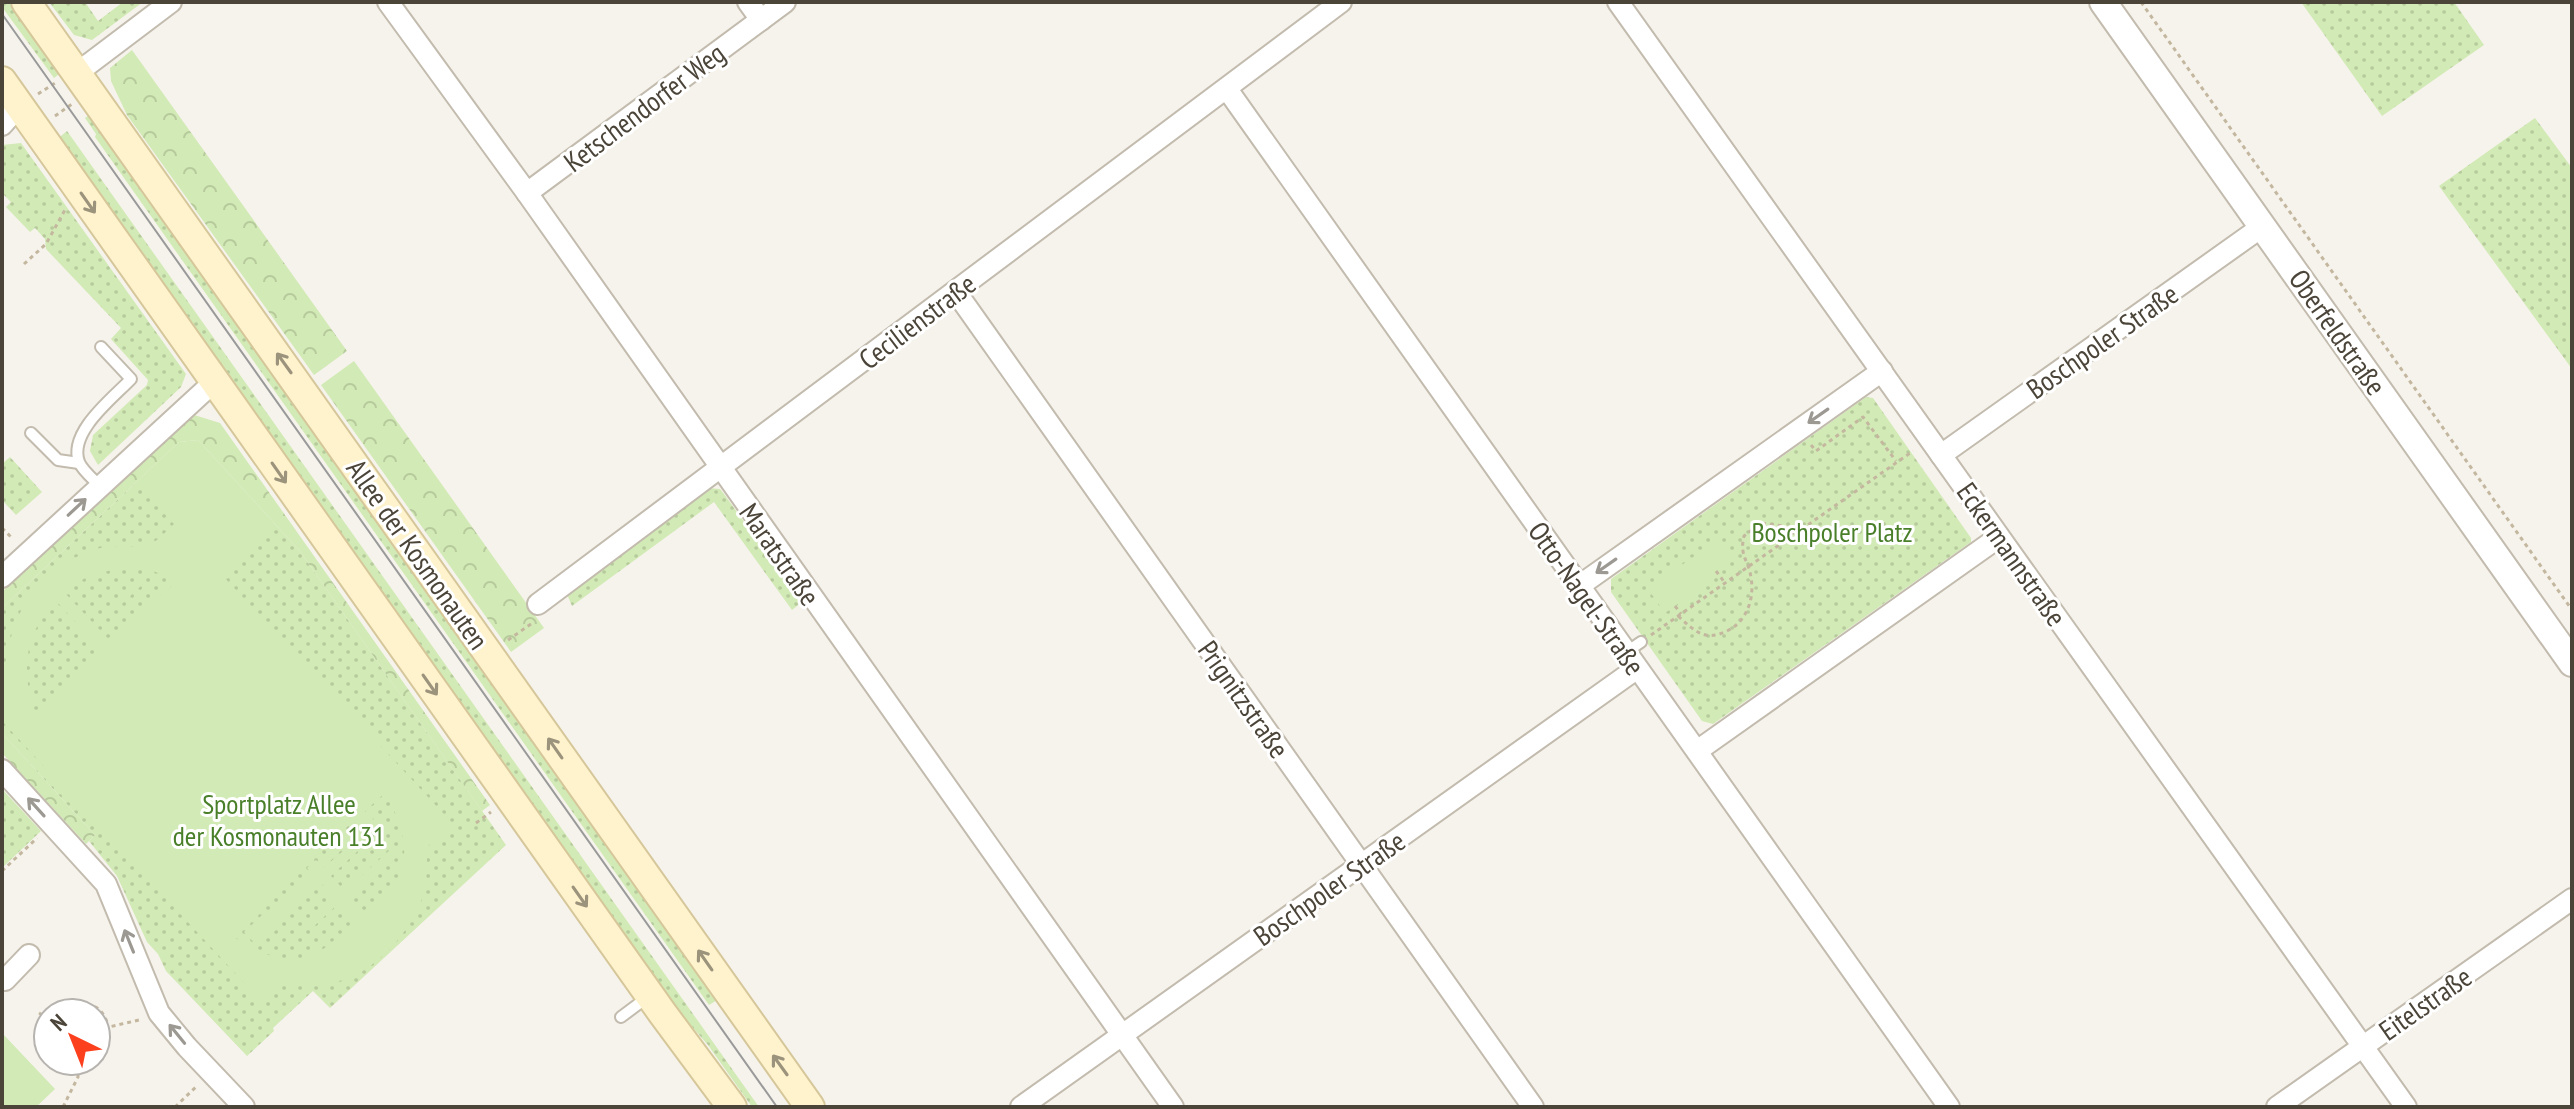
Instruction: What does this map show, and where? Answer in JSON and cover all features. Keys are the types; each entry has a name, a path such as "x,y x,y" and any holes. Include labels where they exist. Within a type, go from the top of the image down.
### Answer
{"main road":[{"name":"Allee der Kosmonauten","path":"26,2 810,1107"},
{"path":"2,81 11,115 36,130 732,1107"}],"street":[{"path":"83,82 171,2"},
{"name":"Maratstraße","path":"388,2 527,193 1173,1107"},
{"path":"748,2 761,20"},
{"name":"Ketschendorfer Weg","path":"527,193 785,2"},
{"name":"Cecilienstraße","path":"538,604 1341,2"},
{"name":"Eckermannstraße","path":"1618,2 2406,1107"},
{"name":"Oberfeldstraße","path":"2103,2 2572,663"},
{"name":"Otto-Nagel-Straße","path":"1227,89 1579,586 1634,655 1697,751 1949,1107"},
{"name":"Boschpoler Straße","path":"1936,447 2263,226"},
{"name":"Prignitzstraße","path":"956,292 1533,1107"},
{"path":"1579,586 1882,371"},
{"path":"2,577 215,381"},
{"path":"1697,751 1999,537"},
{"name":"Boschpoler Straße","path":"1021,1107 1361,865 1634,655"},
{"path":"2,770 106,884 159,1013 244,1107"},
{"name":"Eitelstraße","path":"2277,1107 2572,899"},
{"path":"5,980 29,955"}],"lane":[{"path":"100,486 79,463 77,443 89,421 131,379 101,347"},
{"path":"31,433 58,460 79,463"},
{"path":"621,1017 650,996"}],"path":[{"path":"2141,2 2572,610"},
{"path":"11,115 66,76 83,82 36,130"},
{"path":"24,264 46,244 69,203"},
{"path":"1799,430 1816,451 1863,417 1897,462"},
{"path":"1634,655 1680,615 1897,462 1936,447"},
{"path":"1675,606 1694,631 1705,636 1717,636 1733,629 1742,621 1748,608 1751,578 1742,556 1744,536 1761,523 1783,526 1794,534"},
{"path":"2,528 18,544"},
{"path":"1716,571 1725,583"},
{"path":"502,645 534,621 538,604"},
{"path":"476,823 498,808"},
{"path":"2,871 45,831"},
{"path":"112,1024 159,1013"},
{"path":"63,1107 78,1077"},
{"path":"175,1107 205,1078"}],"green space":[{"path":"2,2 8,2 16,10 63,71 54,78 2,7"},
{"path":"49,2 85,2 98,21 123,2 143,2 92,40 74,35"},
{"path":"2301,2 2454,2 2484,45 2382,116"},
{"path":"132,50 347,351 314,375 127,115 111,81 110,68"},
{"path":"92,113 719,999 709,1005 95,137 85,118"},
{"path":"2535,118 2572,168 2572,369 2439,186"},
{"path":"67,131 759,1107 752,1107 708,1045 656,986 56,140"},
{"path":"21,143 186,374 181,387 98,465 90,451 93,435 147,385 148,380 111,339 121,328 46,249 45,239 35,228 30,232 6,207 11,202 2,196 2,145"},
{"path":"354,361 544,628 511,652 321,385"},
{"name":"Boschpoler Platz","path":"1866,397 1873,398 1971,542 1713,724 1702,721 1611,592 1611,579"},
{"path":"191,414 220,423 490,805 482,811 299,550 198,440 179,442 2,608 2,592"},
{"name":"Sportplatz Allee der Kosmonauten 131","path":"198,440 299,550 506,845 330,1008 313,991 247,1056 166,971 158,954 147,942 117,876 89,841 95,835 2,733 2,608 179,442"},
{"name":"Sportplatz Allee der Kosmonauten 131","path":"182,442 195,442 275,527 223,576 453,824 428,846 425,890 411,922 381,958 356,975 328,983 280,982 260,1000 2,721 5,665 11,639 19,615 32,593 71,559 100,548 150,544 174,524 138,484","holes":["116,569 147,569 178,580 35,715 27,668 31,641 37,627 55,600 85,632 56,660 58,663 88,635 101,649 110,641 97,627 143,584 141,581 94,624 64,592 88,576","385,793 399,824 404,847 402,869 386,892 364,911 352,899 400,854 397,852 348,895 396,850 393,847 345,891 331,876 361,848 358,845 329,873 327,871 357,843 355,841 323,868 353,839 350,836 321,864 316,860 307,868 311,873 244,932 258,947 322,884 336,900 309,926 311,929 339,903 313,930 315,933 343,907 355,920 332,942 306,957 283,959 260,952 230,934 349,825 387,834 387,830 365,811"]},
{"path":"10,457 42,492 16,515 2,500 2,464"},
{"path":"708,488 720,489 802,602 792,610 714,502 572,606 566,592"},
{"path":"1717,540 1732,560 1712,575 1714,578 1665,613 1648,589"},
{"path":"2,733 95,835 86,844 2,753"},
{"path":"2,789 41,831 2,868"},
{"path":"2,1033 32,1065 32,1077 44,1077 55,1089 36,1107 2,1107"}],"tram line":[{"path":"2,14 777,1107"}]}
